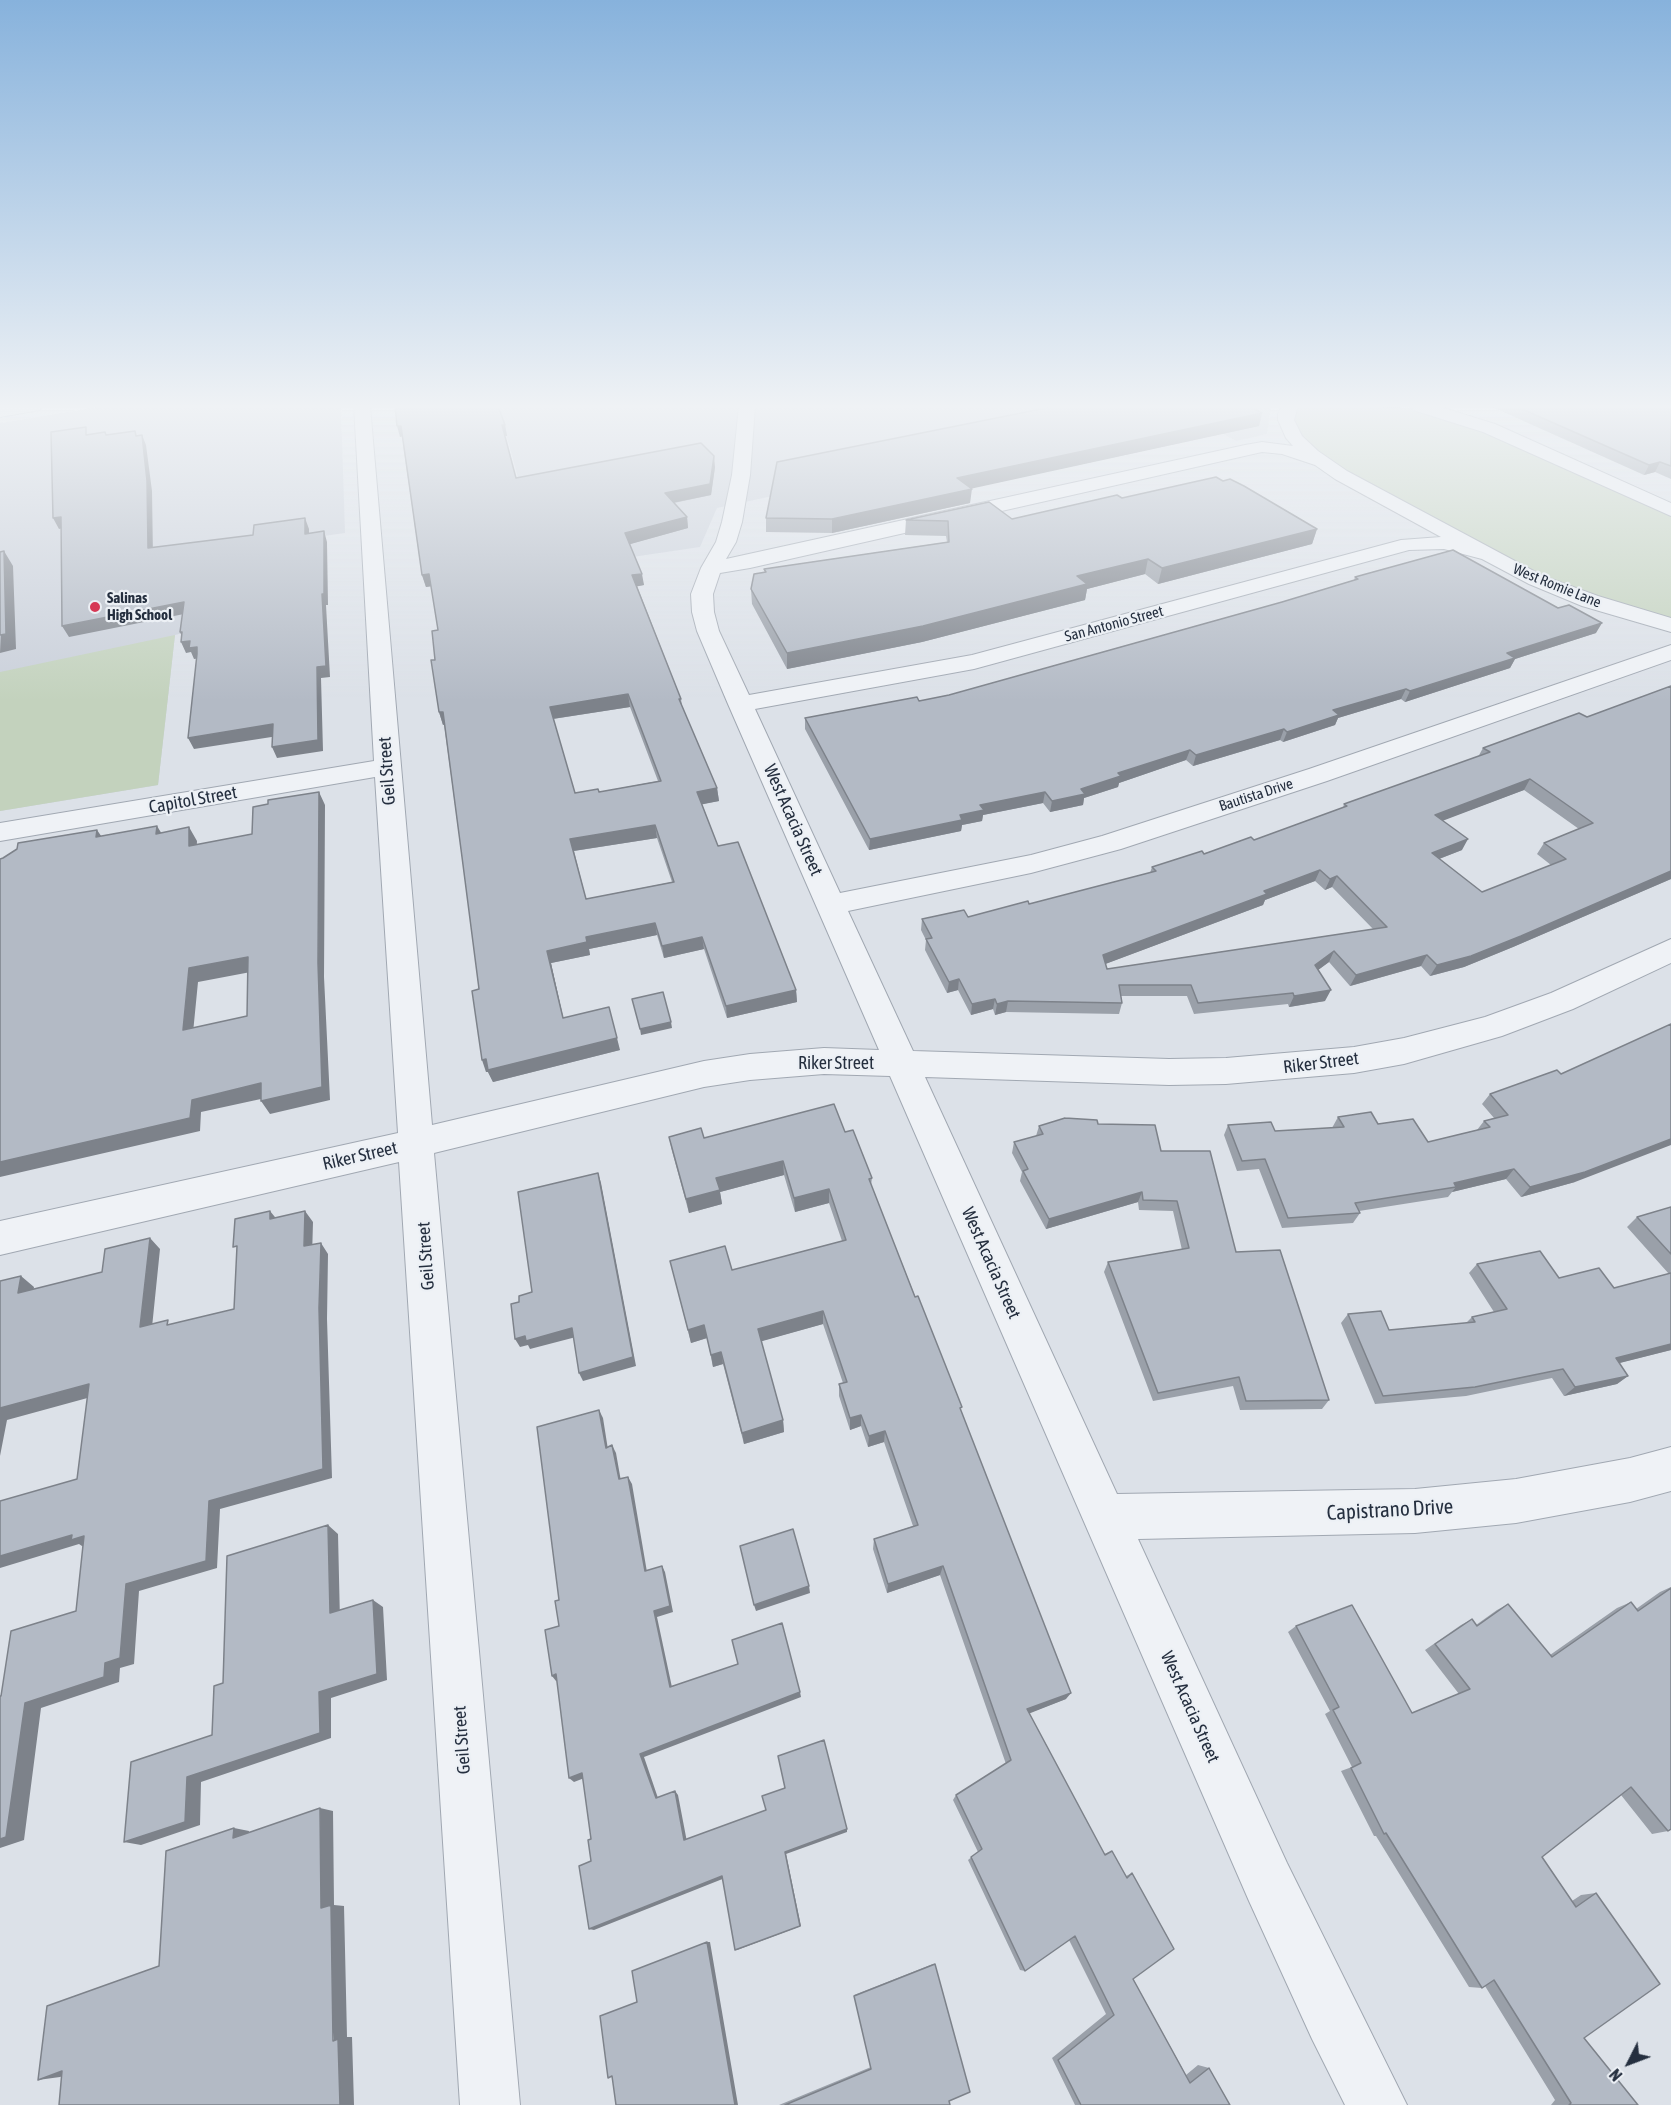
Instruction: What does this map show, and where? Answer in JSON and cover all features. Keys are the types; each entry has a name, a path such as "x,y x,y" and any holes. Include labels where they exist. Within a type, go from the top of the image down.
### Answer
{"street":[{"name":"Geil Street","path":"369,504 490,2105"},
{"name":"West Acacia Street","path":"735,504 726,542 711,568 702,594 703,612 717,652 1268,1882 1332,2019 1377,2105"},
{"path":"711,568 750,562 1005,504"},
{"name":"West Romie Lane","path":"1396,504 1544,583 1623,612 1671,625"},
{"path":"1408,544 1420,537 1424,528 1415,515"},
{"name":"San Antonio Street","path":"740,704 974,662 1408,544 1444,543 1486,554"},
{"path":"1623,612 1644,624 1657,638 1658,646 1646,660"},
{"name":"Bautista Drive","path":"831,905 1031,864 1112,843 1307,779 1671,652"},
{"name":"Capitol Street","path":"0,832 387,767"},
{"name":"Riker Street","path":"0,1238 417,1143 704,1074 784,1063 901,1063 1169,1072 1226,1071 1354,1060 1404,1051 1491,1027 1562,1001 1671,951"},
{"name":"Capistrano Drive","path":"1106,1517 1415,1511 1516,1501 1630,1480 1671,1469"}],"shaded area":[{"name":"Salinas High School","path":"0,504 344,504 345,533 309,538 187,632 175,635 158,785 0,811"},
{"path":"526,504 735,504 717,508 700,547 544,570"}],"green space":[{"path":"1399,504 1657,504 1671,510 1671,625 1590,601"},
{"path":"175,635 158,785 0,811 0,672"}],"building":[{"path":"53,504 147,504 148,548 253,535 254,525 305,518 305,534 324,531 324,594 322,594 326,666 317,667 318,740 272,747 273,724 188,738 197,647 189,648 190,641 181,642 184,602 62,626 61,517 53,518"},
{"path":"412,504 675,504 687,517 625,533 642,574 632,575 681,699 679,699 717,788 697,792 718,846 738,842 796,990 726,1006 702,937 662,946 655,923 586,937 587,942 547,951 563,1018 609,1007 617,1038 488,1070 486,1059 482,1060 472,991 479,989 443,712 439,712 431,660 435,660 432,631 438,630 429,574 422,575","holes":["628,694 661,781 599,792 598,789 575,793 550,707","655,825 674,882 586,899 570,839"]},
{"path":"769,504 901,504 832,519 766,518"},
{"path":"979,504 992,504 1012,519 1077,504 1275,504 1317,529 1162,568 1148,559 1077,576 1087,584 923,626 787,653 751,589 754,574 766,572 764,569 949,542 948,521 906,520"},
{"path":"1453,550 1558,608 1569,605 1602,623 1507,653 1515,658 1410,691 1406,689 1333,710 1339,715 1287,732 1284,729 1196,755 1190,750 1118,773 1121,776 1081,789 1085,794 1052,801 1045,792 980,805 984,810 960,815 962,820 870,839 805,718 917,697 919,701 949,695 1282,602 1358,579 1355,577"},
{"path":"4,551 6,634 0,635 0,552"},
{"path":"1671,686 1671,871 1471,956 1437,965 1427,955 1356,975 1334,951 1315,965 1331,990 1294,996 1293,993 1198,1003 1191,985 1119,985 1122,1003 1008,1001 997,1004 995,999 972,1004 959,979 949,982 926,939 932,938 922,919 964,910 968,917 1028,901 1029,904 1156,871 1152,867 1202,851 1204,854 1251,837 1254,840 1347,806 1344,804 1490,752 1483,748 1579,713 1587,717","holes":["1530,779 1593,823 1544,843 1566,859 1482,892 1432,853 1468,839 1435,815","1320,870 1330,879 1337,876 1387,927 1107,969 1103,955 1267,894 1264,891"]},
{"path":"319,792 318,963 322,1087 261,1101 261,1083 192,1100 190,1118 0,1162 0,859 17,849 18,843 97,830 96,837 157,826 156,834 189,827 189,846 252,834 253,807 268,804 268,800","holes":["248,957 247,1016 183,1030 189,968"]},
{"path":"663,992 671,1022 640,1029 632,999"},
{"path":"1671,1024 1671,1139 1585,1172 1530,1187 1514,1169 1454,1183 1456,1187 1355,1203 1360,1213 1288,1218 1265,1159 1242,1161 1228,1125 1271,1122 1275,1131 1344,1127 1338,1117 1371,1112 1378,1124 1413,1119 1428,1142 1490,1127 1484,1121 1508,1115 1490,1094 1557,1070 1561,1074"},
{"path":"834,1104 845,1132 853,1130 872,1178 869,1179 915,1297 918,1296 962,1407 960,1408 1071,1693 1027,1709 1105,1855 1112,1851 1127,1878 1132,1873 1174,1949 1133,1979 1190,2083 1209,2068 1230,2105 1081,2105 1058,2060 1114,2015 1075,1936 1025,1971 971,1857 982,1849 956,1795 1011,1760 943,1566 888,1584 874,1539 918,1525 885,1431 869,1436 861,1415 850,1418 839,1384 847,1382 823,1311 758,1329 783,1420 742,1433 721,1352 711,1355 704,1325 688,1330 670,1261 725,1246 732,1270 846,1240 829,1189 794,1198 783,1161 716,1178 720,1190 686,1199 669,1137 701,1128 704,1138"},
{"path":"1065,1118 1097,1120 1098,1124 1155,1125 1161,1151 1210,1151 1236,1252 1280,1250 1329,1400 1246,1401 1239,1377 1158,1393 1108,1262 1189,1248 1177,1201 1143,1200 1142,1192 1049,1219 1023,1171 1028,1169 1014,1142 1043,1134 1039,1126"},
{"path":"598,1173 633,1357 579,1373 572,1328 526,1341 525,1336 515,1339 511,1304 519,1302 519,1296 532,1292 518,1192"},
{"path":"1671,1207 1671,1254 1637,1217"},
{"path":"270,1211 270,1219 305,1211 304,1246 321,1243 319,1308 323,1469 209,1501 206,1561 126,1584 120,1658 105,1663 104,1677 25,1703 6,1837 0,1839 0,1696 11,1631 76,1611 84,1536 71,1540 72,1535 0,1556 0,1501 77,1479 89,1384 0,1408 0,1281 21,1276 18,1293 102,1272 105,1249 150,1238 140,1327 168,1320 167,1325 234,1309 237,1246 233,1247 235,1219"},
{"path":"1540,1251 1559,1278 1599,1268 1614,1288 1671,1273 1671,1344 1616,1358 1628,1376 1575,1387 1563,1369 1475,1387 1383,1396 1348,1314 1381,1311 1389,1330 1475,1322 1472,1317 1507,1309 1477,1264"},
{"path":"599,1410 606,1448 612,1445 619,1479 628,1477 645,1571 662,1566 670,1606 654,1611 670,1687 738,1664 732,1640 782,1623 800,1692 640,1754 656,1798 675,1791 684,1840 766,1810 762,1796 785,1788 778,1756 824,1740 847,1829 785,1852 800,1926 735,1950 722,1876 589,1929 579,1866 591,1861 588,1840 591,1839 582,1773 569,1778 556,1674 552,1676 545,1630 559,1626 555,1601 559,1600 537,1427"},
{"path":"328,1525 330,1613 373,1600 377,1674 319,1692 320,1733 187,1777 185,1822 124,1842 131,1762 212,1735 214,1686 223,1683 227,1556"},
{"path":"793,1529 809,1586 754,1605 740,1546"},
{"path":"1671,1588 1671,1829 1668,1831 1631,1787 1542,1857 1576,1907 1596,1893 1660,1984 1584,2038 1638,2105 1569,2105 1571,2103 1494,1980 1482,1988 1386,1833 1384,1834 1351,1768 1361,1763 1333,1710 1339,1707 1296,1626 1352,1605 1412,1713 1470,1689 1435,1644 1472,1619 1477,1626 1508,1604 1552,1657 1631,1602 1638,1611"},
{"path":"320,1808 321,1908 331,1905 333,2041 338,2039 340,2105 59,2105 62,2071 38,2080 47,2006 159,1966 166,1851 234,1828 233,1838"},
{"path":"707,1942 735,2105 616,2105 612,2076 608,2078 600,2016 637,2002 632,1971"},
{"path":"935,1964 970,2092 949,2101 950,2105 785,2105 871,2069 854,1996"}],"place":[{"name":"Salinas High School","path":"95,607"}]}
